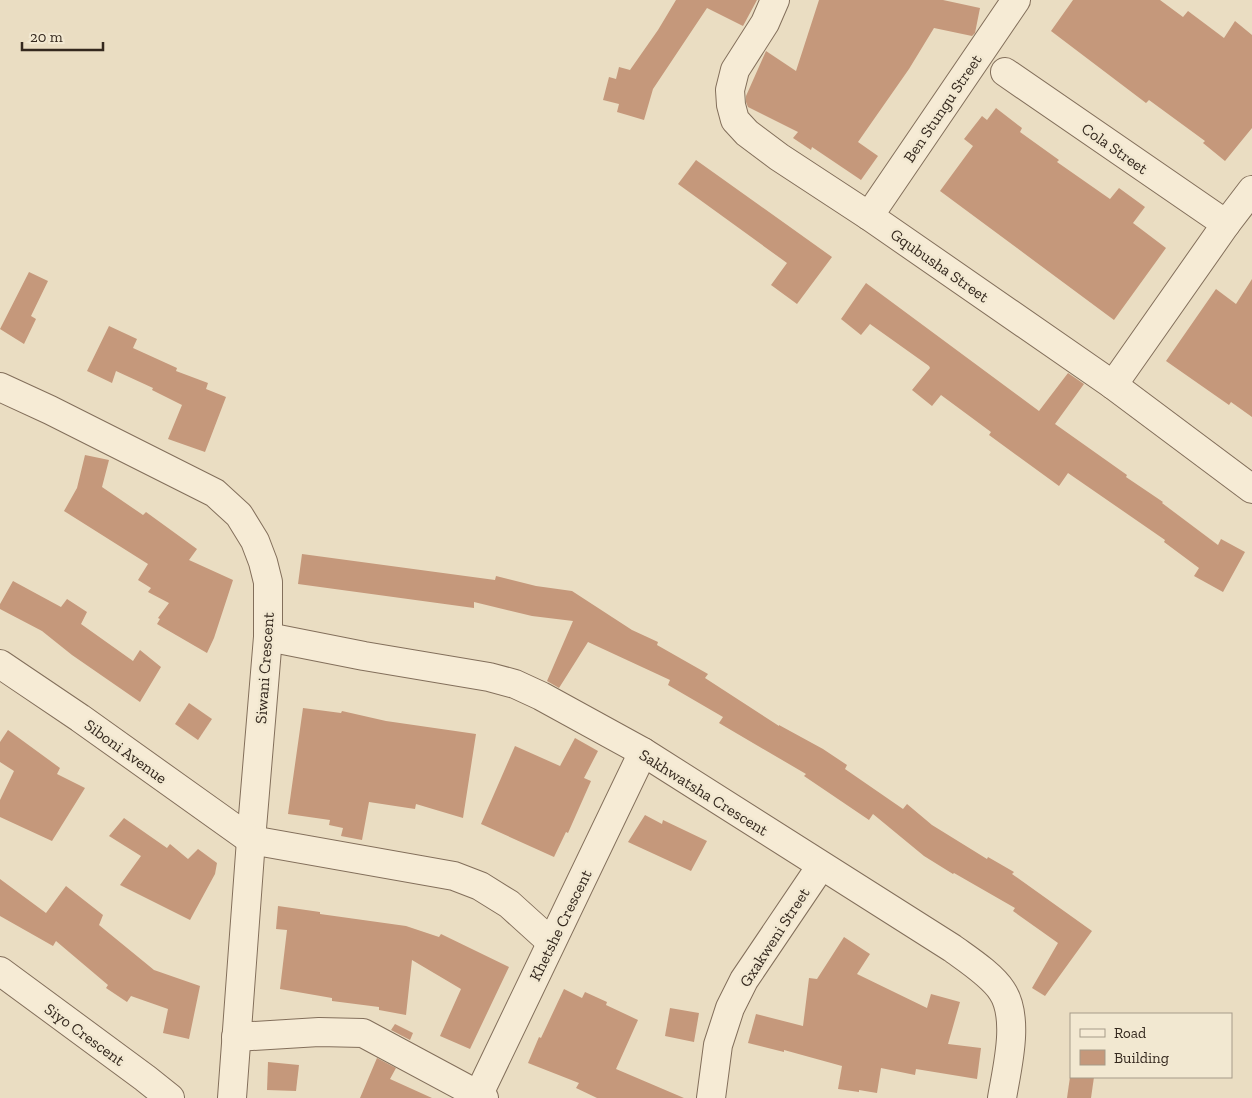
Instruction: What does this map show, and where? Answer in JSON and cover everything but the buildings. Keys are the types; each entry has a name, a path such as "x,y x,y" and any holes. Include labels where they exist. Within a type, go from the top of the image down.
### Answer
{"street":[{"name":"Gqubusha Street","path":"775,0 765,23 735,70 730,90 730,105 735,120 747,133 1113,385 1252,489"},
{"name":"Ben Stungu Street","path":"869,216 1016,0"},
{"name":"Cola Street","path":"1005,72 1226,224"},
{"path":"1113,385 1252,190"},
{"name":"Siwani Crescent","path":"0,387 215,493 239,514 255,541 268,582 268,637 232,1098"},
{"name":"Sakhwatsha Crescent","path":"268,637 364,656 489,677 515,684 541,696 643,752 952,948 980,968 1002,991 1010,1014 1011,1040 1002,1098"},
{"name":"Siboni Avenue","path":"0,664 80,718 251,840"},
{"name":"Khetshe Crescent","path":"480,1097 643,752"},
{"path":"251,840 454,876 480,886 508,904 552,942"},
{"name":"Gxakweni Street","path":"711,1098 718,1045 730,1008 744,980 820,866"},
{"name":"Siyo Crescent","path":"0,970 170,1098"},
{"path":"236,1037 319,1032 363,1033 480,1097"}]}
